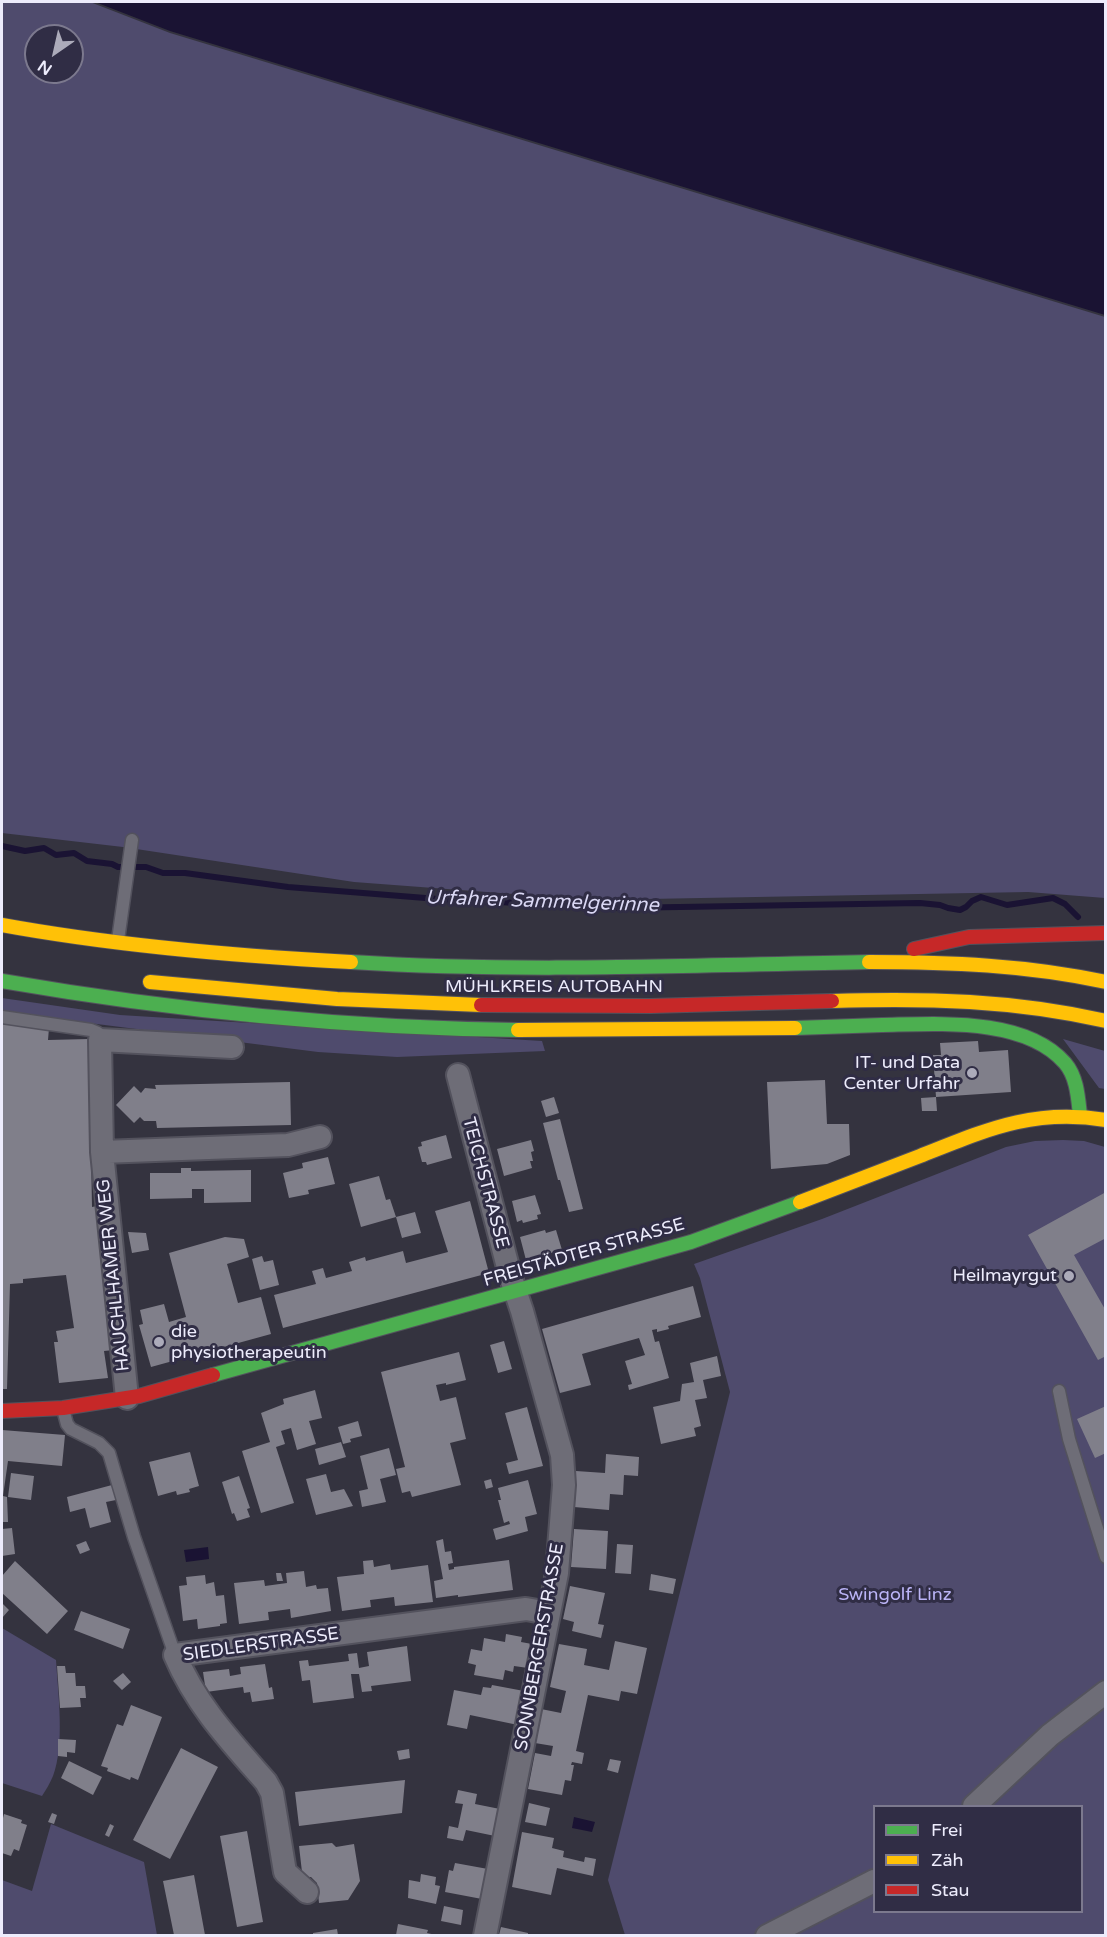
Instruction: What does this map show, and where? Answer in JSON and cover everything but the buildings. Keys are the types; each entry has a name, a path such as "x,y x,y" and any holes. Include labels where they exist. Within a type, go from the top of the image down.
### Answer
{"main road":[{"name":"MÜHLKREIS AUTOBAHN","path":"2,925 118,941 268,957 429,966 622,968 928,961 992,964 1067,973 1106,982"},
{"path":"847,963 969,937 1106,933"},
{"name":"MÜHLKREIS AUTOBAHN","path":"137,980 350,1000 503,1006 614,1006 926,998 983,1000 1046,1008 1106,1022"},
{"path":"2,981 97,998 225,1014 323,1023 417,1028 535,1030 931,1024 964,1026 1016,1034 1050,1048 1060,1056 1074,1076 1080,1095 1080,1116"},
{"name":"FREISTÄDTER STRASSE","path":"2,1411 63,1408 127,1398 691,1242 993,1127 1044,1115 1080,1116 1106,1120"}],"street":[{"path":"100,1040 232,1047"},
{"name":"HAUCHLHAMER WEG","path":"100,1040 102,1152 127,1398"},
{"name":"TEICHSTRASSE","path":"458,1075 472,1136 515,1291"},
{"name":"HAUCHLHAMER WEG","path":"102,1152 288,1145 320,1137"},
{"name":"SONNBERGERSTRASSE","path":"485,1935 557,1573 564,1485 564,1470 554,1426 515,1291"},
{"name":"SIEDLERSTRASSE","path":"307,1892 285,1872 272,1793 266,1782 212,1721 192,1690 175,1655 526,1609 549,1613"},
{"path":"975,1805 1050,1735 1106,1692"},
{"path":"767,1935 873,1882"}],"lane":[{"path":"118,941 132,840"},
{"path":"2,1017 92,1030 98,1033 100,1040"},
{"path":"1059,1391 1069,1438 1106,1557"},
{"path":"63,1408 71,1429 99,1443 110,1454 134,1537 175,1655"}],"green space":[{"path":"2,2 90,2 170,33 1105,317 1105,898 1028,892 593,900 354,882 123,847 2,833"},
{"path":"2,998 120,1015 542,1041 545,1051 397,1057 318,1052 2,1012"},
{"path":"1063,1039 1105,1051 1105,1089 1099,1088"},
{"name":"Swingolf Linz","path":"1063,1140 1084,1141 1105,1147 1105,1935 625,1935 608,1880 730,1392 700,1278 694,1264 822,1219 1006,1147 1035,1141"},
{"path":"2,1628 56,1660 60,1719 59,1749 53,1776 42,1796 2,1783"},
{"path":"51,1824 144,1862 157,1935 2,1935 2,1880 32,1891"}],"shaded area":[{"path":"95,2 1105,2 1105,315 170,31"},
{"path":"208,1547 209,1559 186,1562 184,1550"},
{"path":"574,1817 595,1822 592,1832 572,1828"}],"waterway":[{"name":"Urfahrer Sammelgerinne","path":"2,846 25,851 44,848 56,855 74,853 87,861 112,864 118,867 146,867 163,873 185,873 288,887 438,899 619,908 920,903 960,910 981,897 1007,905 1053,898 1065,904 1078,917"}],"traffic: fast":[{"path":"351,962 545,968 869,962"},
{"path":"2,981 131,1001 259,1016 388,1026 518,1030"},
{"path":"795,1028 954,1024 1004,1030 1048,1048 1065,1063 1076,1087 1080,1115"},
{"path":"213,1375 691,1242 800,1202"}],"traffic: slow":[{"path":"2,925 89,939 176,949 351,962"},
{"path":"869,962 1017,968 1106,982"},
{"path":"150,982 337,999 481,1005"},
{"path":"832,1001 970,1002 1038,1009 1106,1021"},
{"path":"518,1030 795,1028"},
{"path":"800,1202 967,1138 1010,1124 1055,1117 1106,1120"}],"traffic: jam":[{"path":"914,949 969,937 1106,933"},
{"path":"481,1005 650,1006 832,1001"},
{"path":"2,1411 63,1408 139,1396 213,1375"}],"place":[{"name":"IT- und Data Center Urfahr","path":"972,1073"},
{"name":"Heilmayrgut","path":"1069,1276"},
{"name":"die physiotherapeutin","path":"159,1342"}]}
